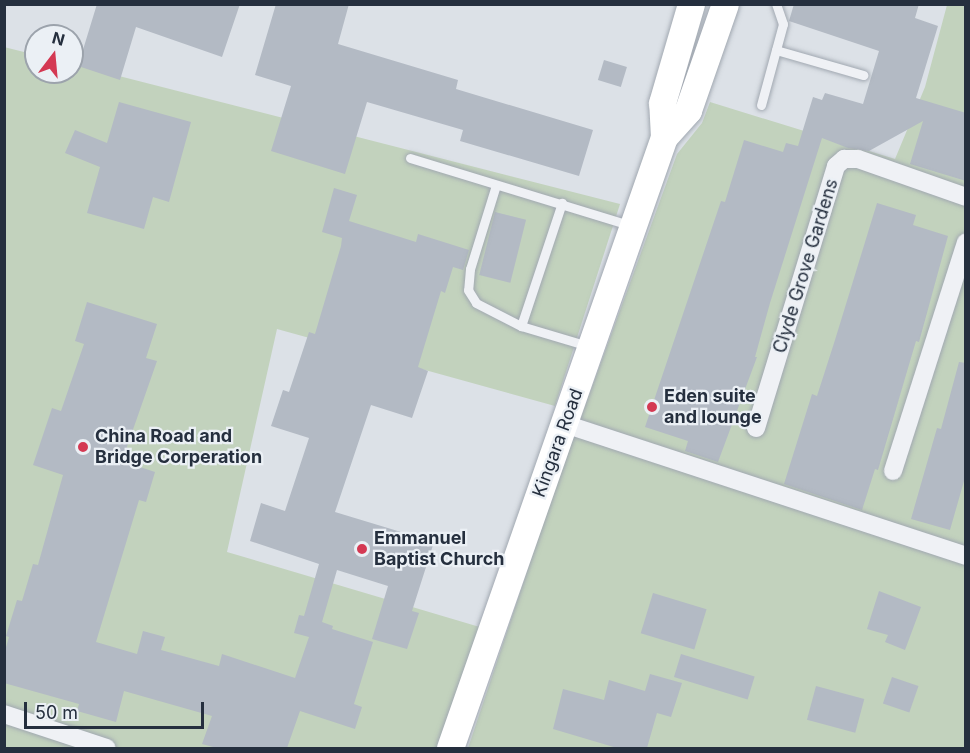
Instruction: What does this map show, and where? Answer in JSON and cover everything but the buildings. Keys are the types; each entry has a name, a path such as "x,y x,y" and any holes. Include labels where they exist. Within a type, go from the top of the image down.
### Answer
{"main road":[{"name":"Kingara Road","path":"450,748 664,137 662,103 691,4"},
{"name":"Kingara Road","path":"664,137 688,110 725,4"}],"street":[{"name":"Clyde Grove Gardens","path":"756,428 836,166 844,159 858,159 966,196"},
{"path":"893,471 966,242"},
{"path":"565,424 966,556"},
{"path":"4,714 107,748"}],"lane":[{"path":"761,105 783,24 776,4"},
{"path":"776,50 863,75"},
{"path":"410,158 634,227"},
{"path":"496,185 470,269 468,290 476,303 521,326 592,348"},
{"path":"521,326 562,203"}],"green space":[{"path":"947,5 965,5 965,748 468,748 553,494 677,154 702,123 710,102 895,159 925,87"},
{"path":"4,47 24,52 24,84 84,84 84,67 620,204 555,406 277,329 227,552 483,628 441,748 5,748"}],"place":[{"name":"Eden suite and lounge","path":"652,407"},
{"name":"China Road and Bridge Corperation","path":"83,447"},
{"name":"Emmanuel Baptist Church","path":"362,549"}]}
